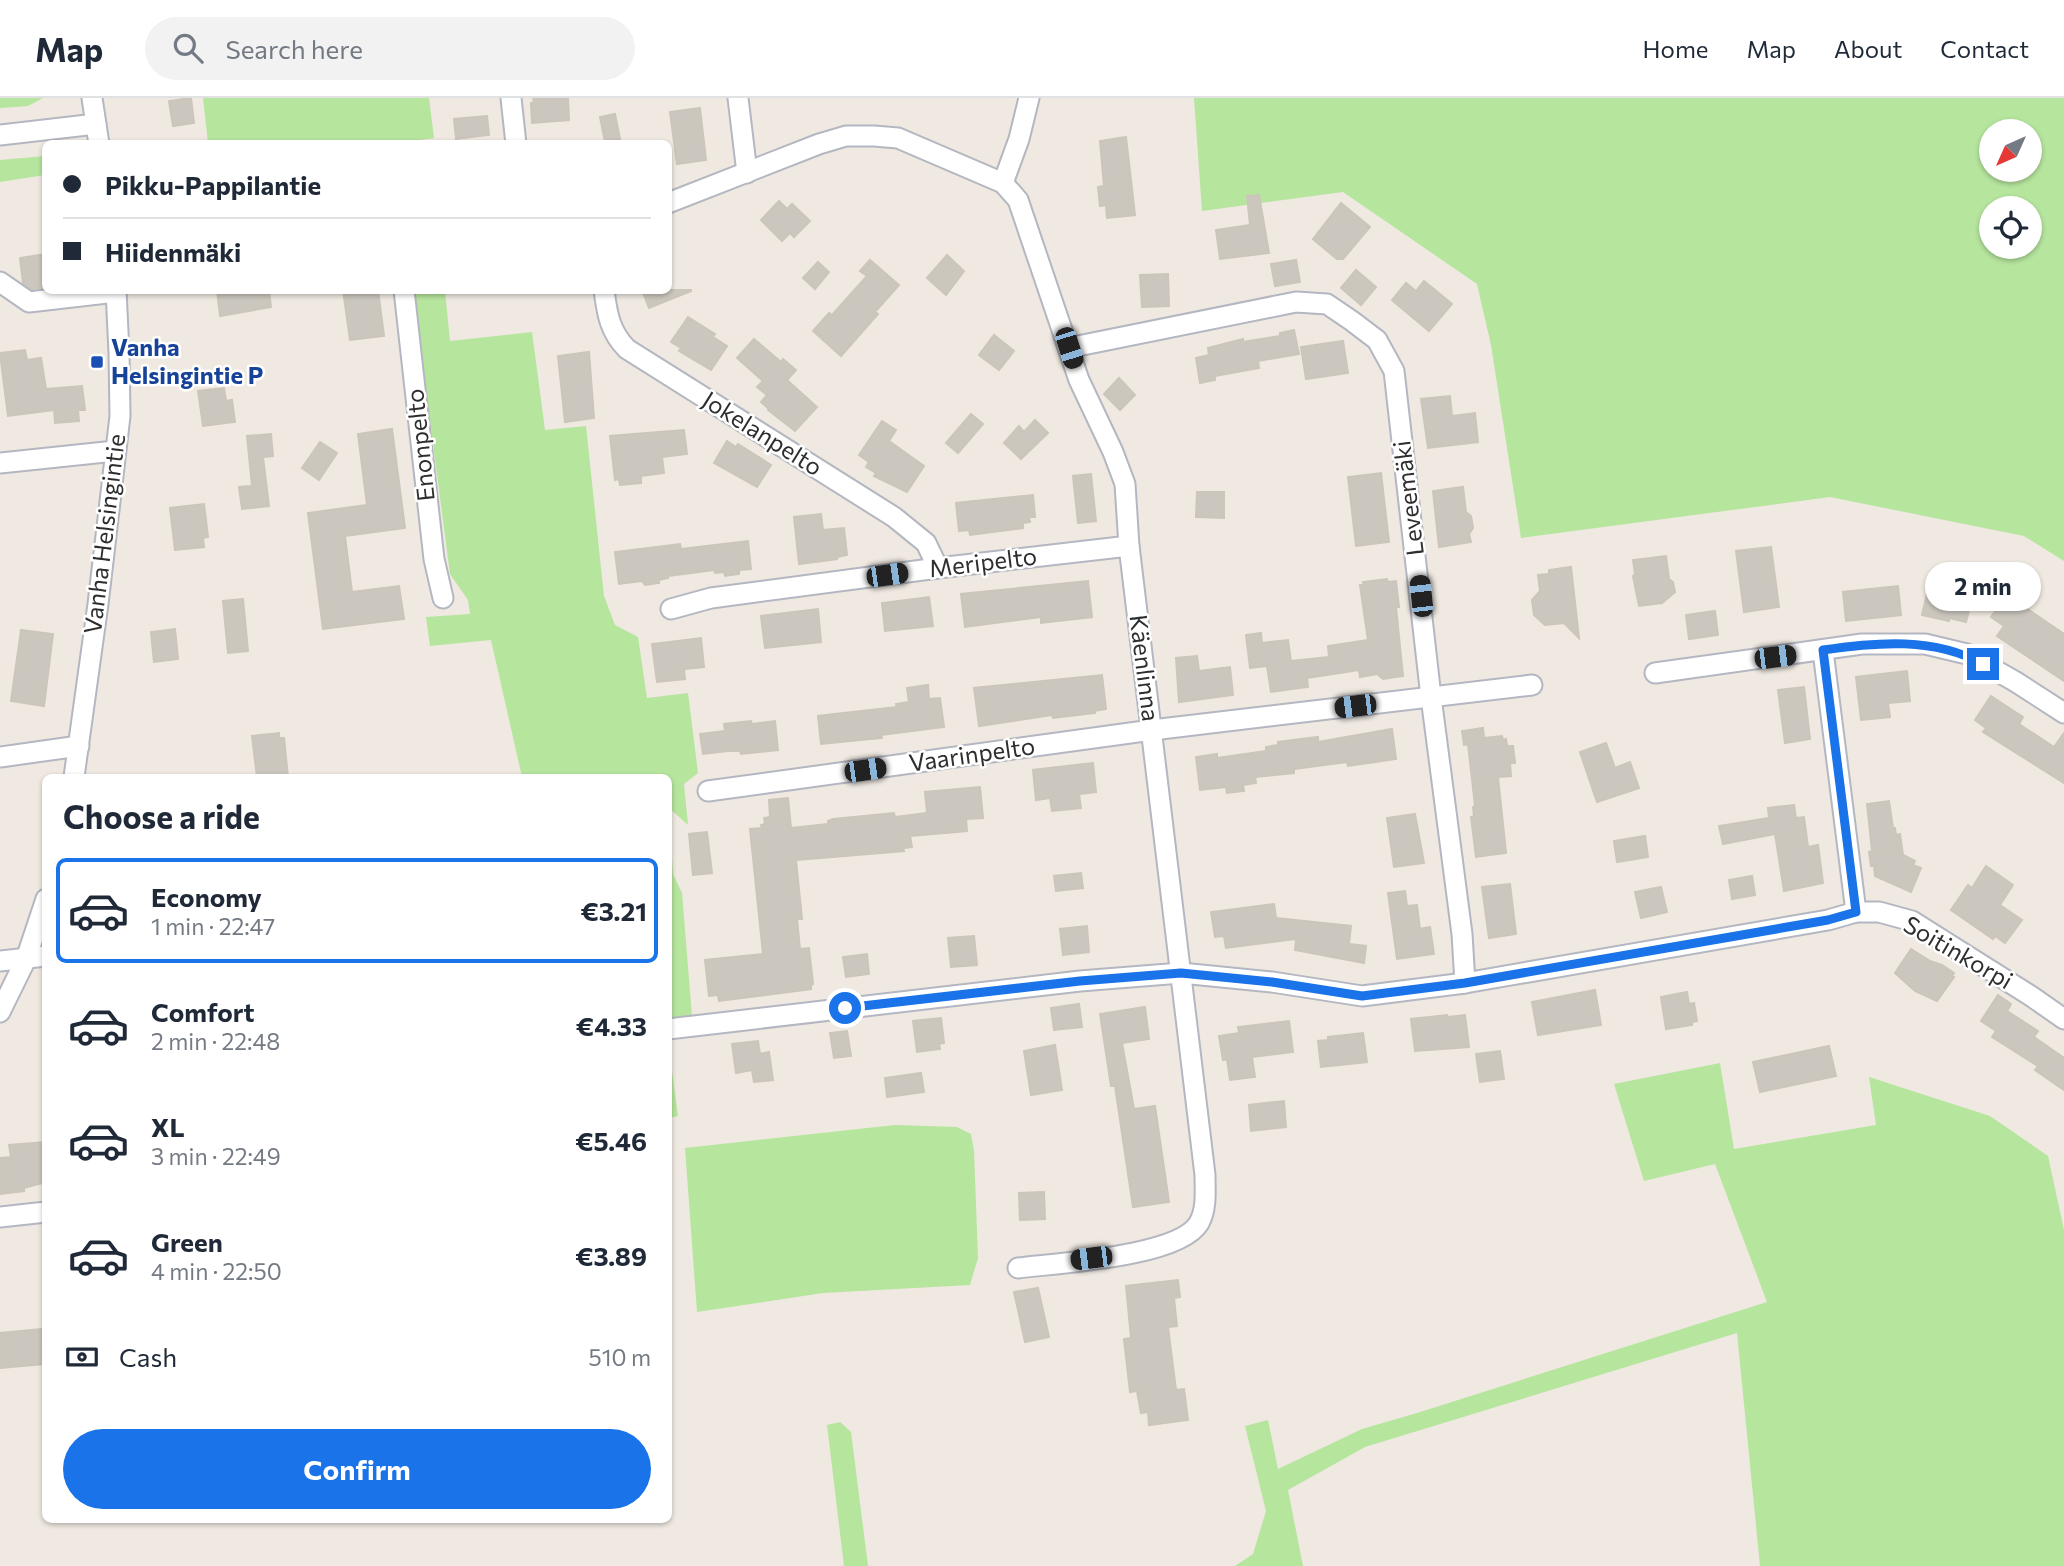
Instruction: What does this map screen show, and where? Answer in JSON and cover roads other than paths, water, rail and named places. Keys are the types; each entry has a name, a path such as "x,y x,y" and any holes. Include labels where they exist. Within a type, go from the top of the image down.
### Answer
{"street":[{"path":"0,135 97,134 92,98"},
{"path":"511,98 516,140"},
{"path":"738,98 747,173"},
{"path":"672,201 846,136 898,138 1003,183 1019,139 1029,98"},
{"name":"Käenlinna","path":"1003,183 1018,200 1079,380 1125,484 1129,546 1206,1201 1199,1223 1188,1235 1174,1242 1140,1252 1018,1268"},
{"path":"0,282 29,302 92,294"},
{"name":"Vanha Helsingintie","path":"74,774 120,416 116,294"},
{"name":"Enonpelto","path":"404,294 434,559 443,598"},
{"name":"Jokelanpelto","path":"605,294 608,320 616,338 627,349 894,517 926,544 938,568"},
{"name":"Leveemäki","path":"1069,348 1296,302 1327,304 1377,340 1394,371 1431,697 1462,934 1465,983"},
{"path":"0,463 115,451"},
{"name":"Meripelto","path":"671,609 711,598 1129,546"},
{"path":"1655,673 1862,644 1925,644 1966,654 2064,713"},
{"path":"1823,650 1856,912"},
{"name":"Vaarinpelto","path":"708,791 1152,730 1532,685"},
{"path":"0,757 79,746"},
{"name":"Soitinkorpi","path":"672,1029 1080,981 1181,973 1272,982 1362,996 1465,983 1828,920 1856,912 1879,912 1912,921 2064,1019"},
{"path":"0,1012 36,958 42,923"},
{"path":"0,961 36,958"},
{"path":"0,1217 42,1212"}],"place":[{"name":"Vanha Helsingintie P","path":"97,362"}]}
